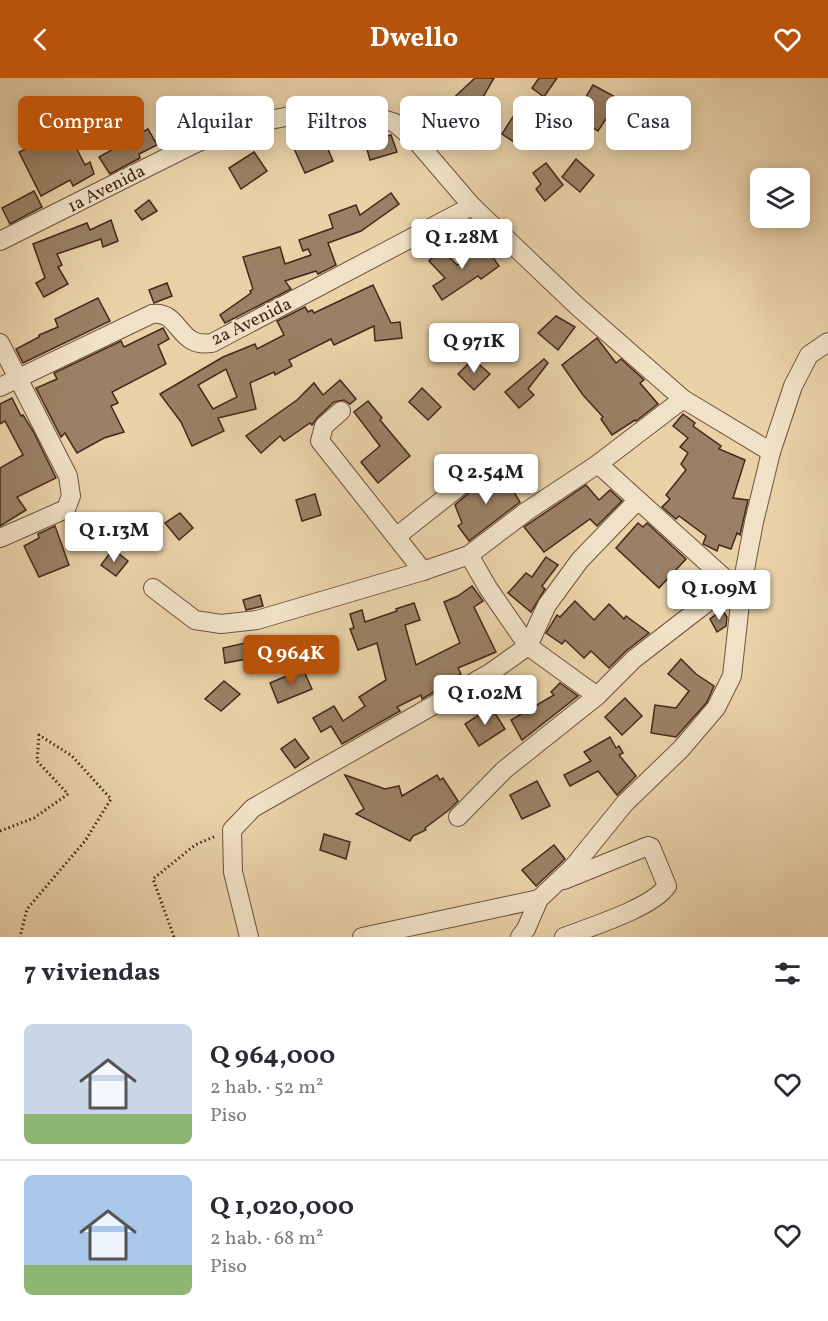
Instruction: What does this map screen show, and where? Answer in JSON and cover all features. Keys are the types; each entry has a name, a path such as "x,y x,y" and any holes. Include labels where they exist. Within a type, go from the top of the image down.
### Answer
{"street":[{"name":"1a Avenida","path":"0,241 194,144 233,127 327,110 353,109 395,123 418,143 472,206"},
{"name":"2a Avenida","path":"0,387 152,314 160,313 168,317 191,341 201,345 212,343 472,206"},
{"path":"472,206 577,306 683,399 771,452"},
{"path":"520,937 539,899 573,867 625,803 681,750 716,708 732,676 736,584 771,452 793,386 809,355 828,342"},
{"path":"0,343 68,476 71,496 66,509 0,538"},
{"path":"153,588 195,620 221,624 256,620 423,571 469,555 527,511 598,464 683,399"},
{"path":"341,411 324,426 320,441 423,571"},
{"path":"598,464 736,584"},
{"path":"397,536 464,483"},
{"path":"249,937 233,872 232,830 253,808 490,673 528,646 548,605 580,560 638,501"},
{"path":"469,555 488,588 528,646 597,696"},
{"path":"458,817 504,770 597,696 634,659 736,584"},
{"path":"556,883 648,846 651,847 667,881 667,886 662,893 617,917 564,937"},
{"path":"362,937 539,899"}],"path":[{"path":"0,831 34,818 68,794 37,761 39,735 72,756 111,799 85,841 27,909 20,937"},
{"path":"174,937 153,879 195,845 232,830"}],"building":[{"path":"475,78 494,78 484,96 456,96"},
{"path":"539,78 557,78 545,96 532,88"},
{"path":"593,85 613,96 606,96 606,119 598,131 594,128 594,96 587,96"},
{"path":"513,117 513,141 502,134"},
{"path":"148,129 156,143 156,146 139,154 140,158 110,174 99,157 112,150 144,150 144,131"},
{"path":"391,135 397,152 370,160 367,150 388,150 388,136"},
{"path":"23,150 77,150 85,165 90,162 94,174 73,186 70,180 41,196 19,152"},
{"path":"295,150 328,150 333,161 305,173"},
{"path":"254,152 267,171 241,189 229,168"},
{"path":"576,159 594,175 580,192 562,177"},
{"path":"546,163 563,185 545,201 536,189 541,184 533,173"},
{"path":"34,191 42,207 10,224 2,208"},
{"path":"391,193 399,204 361,231 328,243 336,265 318,274 316,271 285,281 291,289 225,323 220,315 251,293 253,289 243,257 280,247 285,264 311,255 308,249 303,251 299,240 333,228 329,215 356,205 360,215"},
{"path":"149,200 157,211 142,220 135,211"},
{"path":"111,220 118,241 103,247 101,239 57,254 62,265 58,267 68,284 44,297 36,283 45,278 33,244 87,223 90,230"},
{"path":"484,245 499,266 481,279 478,276 442,300 433,286 445,278 429,261 441,249 457,265"},
{"path":"167,283 172,296 154,303 149,290"},
{"path":"373,285 391,323 400,322 402,338 375,341 374,326 334,345 331,339 289,360 292,366 275,375 274,372 250,383 256,409 218,418 224,431 192,446 181,422 160,394 223,357 255,344 257,349 284,335 277,321 305,307 308,312 312,310 314,313","holes":["226,369 237,397 213,409 198,385"]},
{"path":"98,298 110,321 23,363 16,349 58,327 55,319"},
{"path":"556,316 575,327 558,350 538,333"},
{"path":"163,328 169,339 158,345 166,364 112,392 118,403 111,406 124,432 104,438 77,453 65,433 61,437 36,388 57,379 54,373 121,341 124,347"},
{"path":"597,338 616,363 621,359 644,380 640,383 658,404 636,421 612,435 601,419 603,417 583,395 562,365"},
{"path":"473,359 490,374 474,390 458,374"},
{"path":"544,359 548,363 528,389 534,395 519,408 505,392"},
{"path":"340,380 356,399 350,404 344,400 334,402 312,425 310,423 284,441 280,436 261,453 246,436 297,400 314,383 323,395"},
{"path":"422,388 441,407 428,420 409,402"},
{"path":"12,398 21,416 23,415 33,431 56,478 17,497 26,510 0,526 0,468 23,455 5,421 0,424 0,404"},
{"path":"368,401 382,418 380,420 410,456 378,483 361,462 380,446 354,412"},
{"path":"683,414 695,423 693,426 721,446 719,449 745,460 733,498 748,500 740,535 737,533 731,549 719,545 717,551 703,544 706,536 679,516 676,519 662,507 670,499 666,495 686,470 681,464 688,453 680,447 688,438 673,426"},
{"path":"501,471 520,502 469,541 458,526 462,523 455,505 473,489"},
{"path":"586,485 599,500 610,490 622,501 597,526 590,519 544,552 524,527"},
{"path":"315,494 321,515 302,521 296,500"},
{"path":"180,513 193,528 179,540 165,523"},
{"path":"140,514 158,525 149,540 136,528"},
{"path":"638,523 643,527 647,523 686,559 659,588 616,548"},
{"path":"55,526 69,565 39,577 24,546 39,538 38,534"},
{"path":"113,549 128,561 116,576 101,565"},
{"path":"546,557 558,565 542,586 545,589 531,612 508,593 526,573 532,577"},
{"path":"472,586 483,601 474,607 496,652 458,668 461,674 441,684 442,687 422,699 421,695 397,707 400,711 342,744 331,726 321,732 313,718 334,706 343,721 365,706 359,697 386,680 377,643 358,650 350,629 354,628 350,614 362,610 365,622 414,603 420,620 405,625 416,665 460,643 444,602"},
{"path":"260,595 263,606 246,610 243,600"},
{"path":"575,601 594,620 609,604 624,619 626,616 649,633 609,668 591,651 584,658 565,640 562,644 546,633 557,615 560,617"},
{"path":"722,610 727,617 726,626 717,632 710,619"},
{"path":"245,643 294,645 295,650 288,651 287,663 262,662 262,656 225,663 223,648"},
{"path":"681,659 696,674 714,686 707,702 676,737 651,733 655,705 676,708 689,691 668,674"},
{"path":"303,669 312,689 278,703 270,683"},
{"path":"224,681 240,694 221,711 205,699"},
{"path":"560,683 578,696 522,740 511,720 554,695 551,692"},
{"path":"625,698 642,716 622,735 605,717"},
{"path":"491,707 505,729 479,746 465,724"},
{"path":"610,737 616,748 619,746 623,753 619,755 636,776 617,795 598,771 570,786 564,775 591,761 584,752"},
{"path":"295,739 309,758 295,768 281,749"},
{"path":"345,775 385,789 399,786 402,796 437,775 440,780 443,778 458,801 425,828 426,830 413,836 410,841 356,814 364,809"},
{"path":"537,781 550,806 522,819 510,795"},
{"path":"324,834 350,842 346,859 320,850"},
{"path":"554,845 565,859 536,886 522,870"}]}
